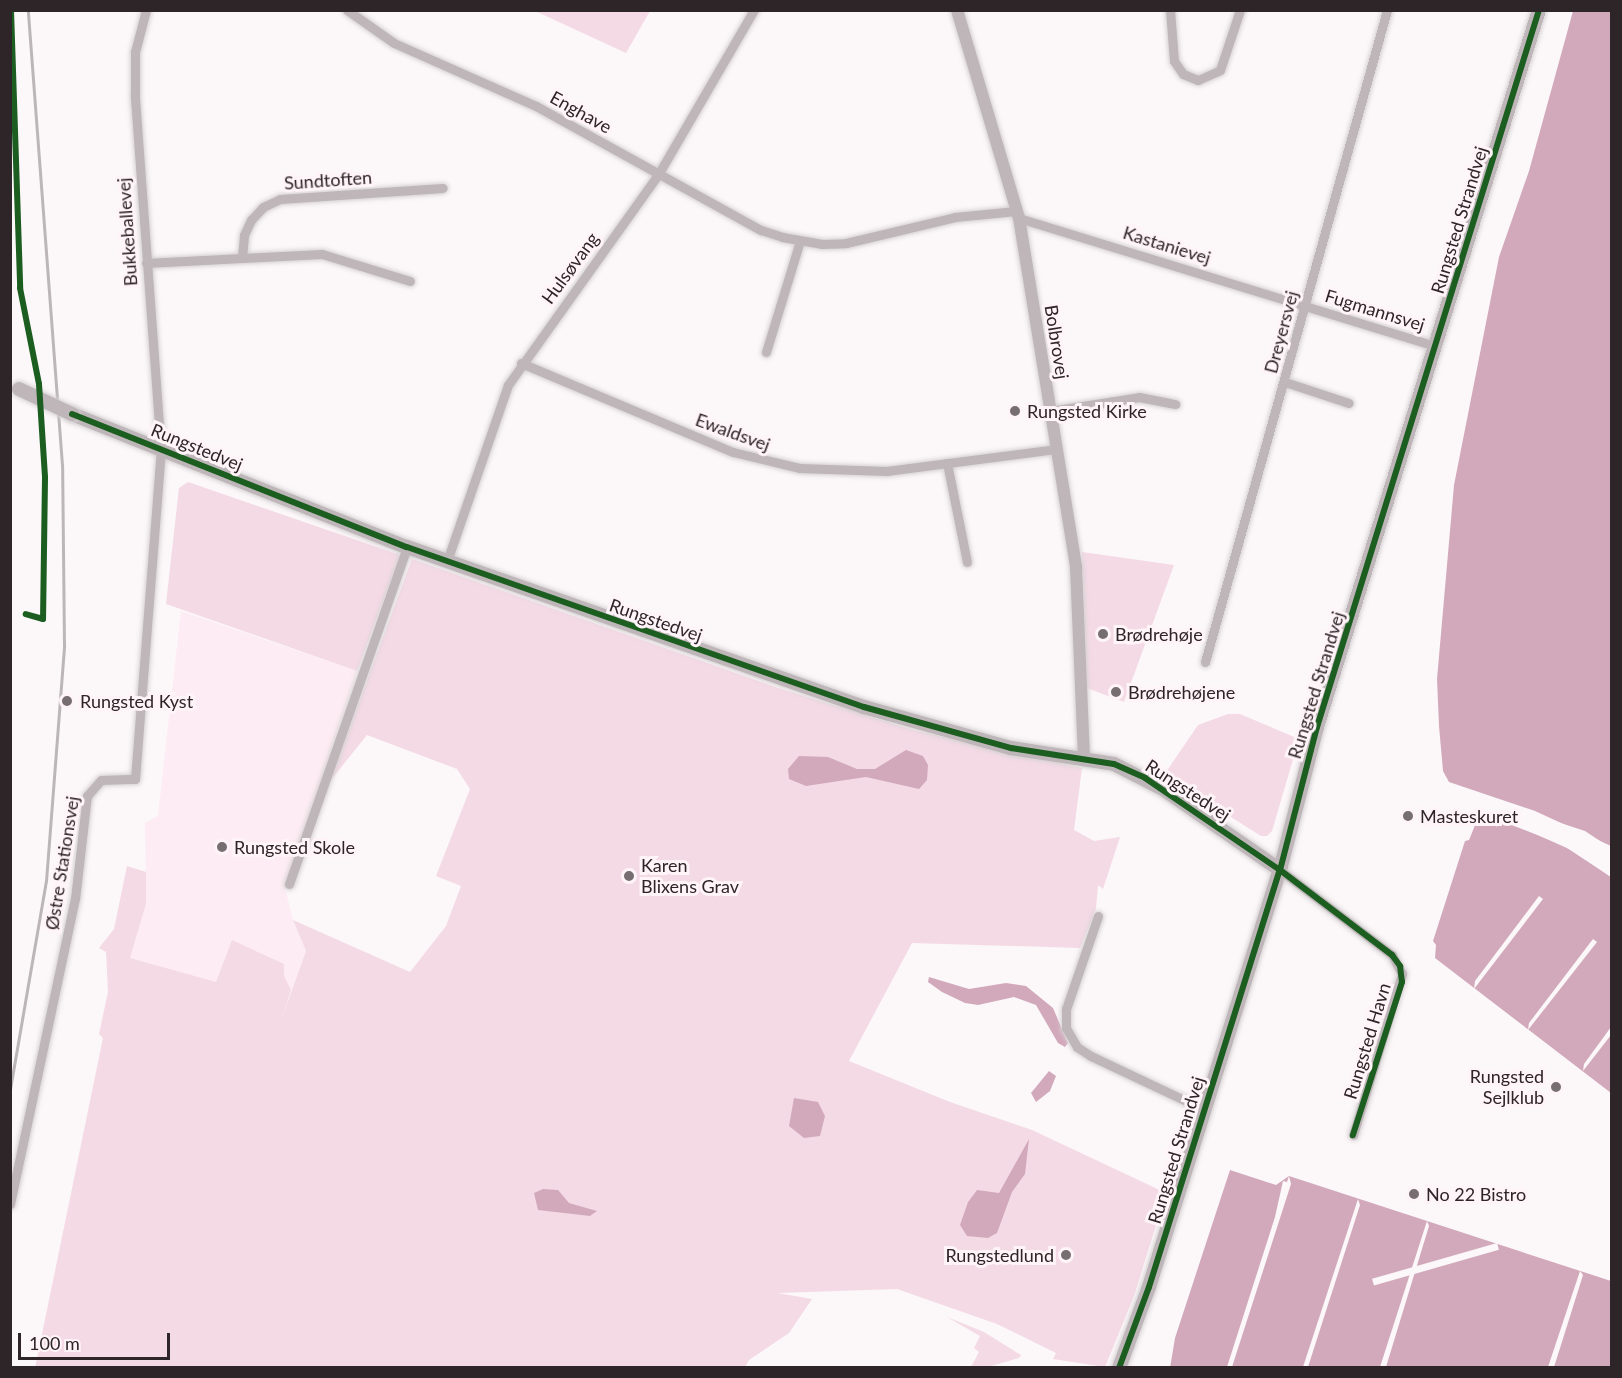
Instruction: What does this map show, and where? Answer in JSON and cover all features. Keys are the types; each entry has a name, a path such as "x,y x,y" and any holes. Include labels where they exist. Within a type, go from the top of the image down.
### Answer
{"main road":[{"name":"Rungsted Strandvej","path":"1119,1368 1149,1287 1280,870 1317,727 1539,10"},
{"name":"Rungstedvej","path":"15,387 161,452 408,547 864,707 1011,748 1084,758 1145,778 1280,870"}],"street":[{"name":"Bukkeballevej","path":"146,10 135,52 146,262 161,452"},
{"name":"Enghave","path":"347,10 394,43 536,106 761,230 800,241 846,243 955,216 1017,215"},
{"name":"Hulsøvang","path":"447,561 508,385 521,363 659,173 754,10"},
{"name":"Bolbrovej","path":"957,10 1017,215 1057,449 1079,599 1079,692 1084,758"},
{"path":"1170,10 1174,61 1183,74 1198,80 1220,70 1240,10"},
{"name":"Dreyersvej","path":"1205,662 1388,10"},
{"name":"Sundtoften","path":"242,258 244,235 251,220 263,207 280,199 443,188"},
{"name":"Kastanievej","path":"1017,215 1305,306"},
{"path":"766,352 800,241"},
{"path":"146,262 322,254 410,281"},
{"name":"Fugmannsvej","path":"1305,306 1435,346"},
{"name":"Ewaldsvej","path":"521,363 764,462 843,472 947,464 1057,449"},
{"path":"1285,382 1349,403"},
{"path":"1050,411 1138,398 1175,404"},
{"name":"Østre Stationsvej","path":"10,1204 75,899 87,796 101,780 135,779 161,452"},
{"path":"947,464 967,562"},
{"path":"289,884 408,547"},
{"name":"Rungsted Havn","path":"1280,870 1392,955 1402,974 1353,1135"},
{"path":"1098,916 1066,1009 1066,1028 1077,1047 1091,1056 1205,1110"}],"shaded area":[{"path":"535,11 650,11 626,53"},
{"path":"1573,11 1611,11 1611,846 1535,811 1449,782 1443,771 1439,726 1437,679 1454,485 1499,257 1529,171"},
{"path":"188,482 400,555 357,671 166,604 179,488"},
{"path":"1082,552 1174,565 1124,702 1087,688"},
{"name":"Rungstedlund","path":"412,559 778,688 913,730 1082,768 1074,830 1094,841 1120,837 1103,889 1098,885 1096,909 1080,948 912,943 849,1061 950,1102 1032,1130 1166,1193 1134,1296 1105,1367 1053,1359 1056,1353 997,1324 897,1289 778,1293 812,1299 789,1333 749,1360 745,1367 35,1368 103,1038 99,1034 108,992 106,952 99,948 114,929 127,866 146,872 146,904 130,958 216,982 232,940 284,964 284,976 291,990 281,1021 306,951 293,920 410,972 446,926 461,886 436,876 470,789 457,769 367,735 330,781"},
{"name":"Rungsted Skole","path":"181,611 357,671 285,888 293,920 306,951 266,1067 112,1015 146,904 145,823 158,816"},
{"path":"1228,714 1240,714 1299,739 1272,831 1267,836 1261,836 1164,775 1198,725"},
{"path":"906,750 923,756 928,765 927,780 919,789 866,777 806,786 789,779 788,769 799,756 828,757 857,769 875,769"},
{"path":"1480,813 1561,844 1611,877 1611,1093 1435,958 1436,945 1433,941 1465,841 1469,840"},
{"path":"929,977 969,989 1006,983 1026,986 1053,1008 1068,1043 1065,1047 1058,1043 1036,1005 1014,997 978,1005 965,1003 928,982"},
{"path":"1049,1071 1056,1076 1050,1091 1036,1102 1031,1093"},
{"path":"794,1098 818,1102 825,1116 820,1136 804,1138 789,1126"},
{"path":"1029,1139 1025,1174 1012,1192 997,1233 988,1238 967,1236 960,1225 968,1202 977,1190 999,1193"},
{"path":"1230,1170 1276,1185 1289,1176 1611,1281 1611,1367 1170,1368 1175,1338"},
{"path":"543,1189 558,1190 569,1203 597,1211 590,1216 538,1210 534,1193"},
{"path":"947,1317 984,1332 1021,1355 1019,1358 988,1367 971,1367 979,1352 974,1348 980,1336"}],"pier":[{"path":"1512,807 1585,831 1612,849 1584,834"},
{"path":"1481,810 1562,841 1602,865 1611,877 1576,852"},
{"path":"1539,896 1543,899 1474,989 1475,981"},
{"path":"1593,939 1597,942 1528,1030 1529,1023"},
{"path":"1611,1027 1611,1035 1583,1071 1584,1064"},
{"path":"1289,1176 1291,1184 1232,1367 1227,1367 1275,1217 1283,1181 1287,1182"},
{"path":"1358,1199 1360,1205 1308,1367 1303,1367"},
{"path":"1427,1221 1429,1226 1386,1367 1380,1367"},
{"path":"1497,1243 1499,1250 1374,1286 1372,1279"},
{"path":"1580,1271 1583,1275 1554,1367 1548,1367"}],"railway":[{"path":"10,1089 46,881 64,645 62,465 28,10"}],"cycle path":[{"path":"11,10 20,288 39,384 45,478 43,619 26,614"},
{"path":"1119,1368 1149,1287 1280,870 1317,727 1539,10"},
{"path":"72,414 407,547 864,707 1011,748 1114,764 1145,778 1280,870 1392,955 1400,966 1402,982 1353,1135"}],"place":[{"name":"Rungsted Kirke","path":"1015,411"},
{"name":"Brødrehøje","path":"1103,634"},
{"name":"Brødrehøjene","path":"1116,692"},
{"name":"Rungsted Kyst","path":"67,701"},
{"name":"Masteskuret","path":"1408,816"},
{"name":"Rungsted Skole","path":"222,847"},
{"name":"Karen Blixens Grav","path":"629,876"},
{"name":"Rungsted Sejlklub","path":"1556,1087"},
{"name":"No 22 Bistro","path":"1414,1194"},
{"name":"Rungstedlund","path":"1066,1255"}]}
